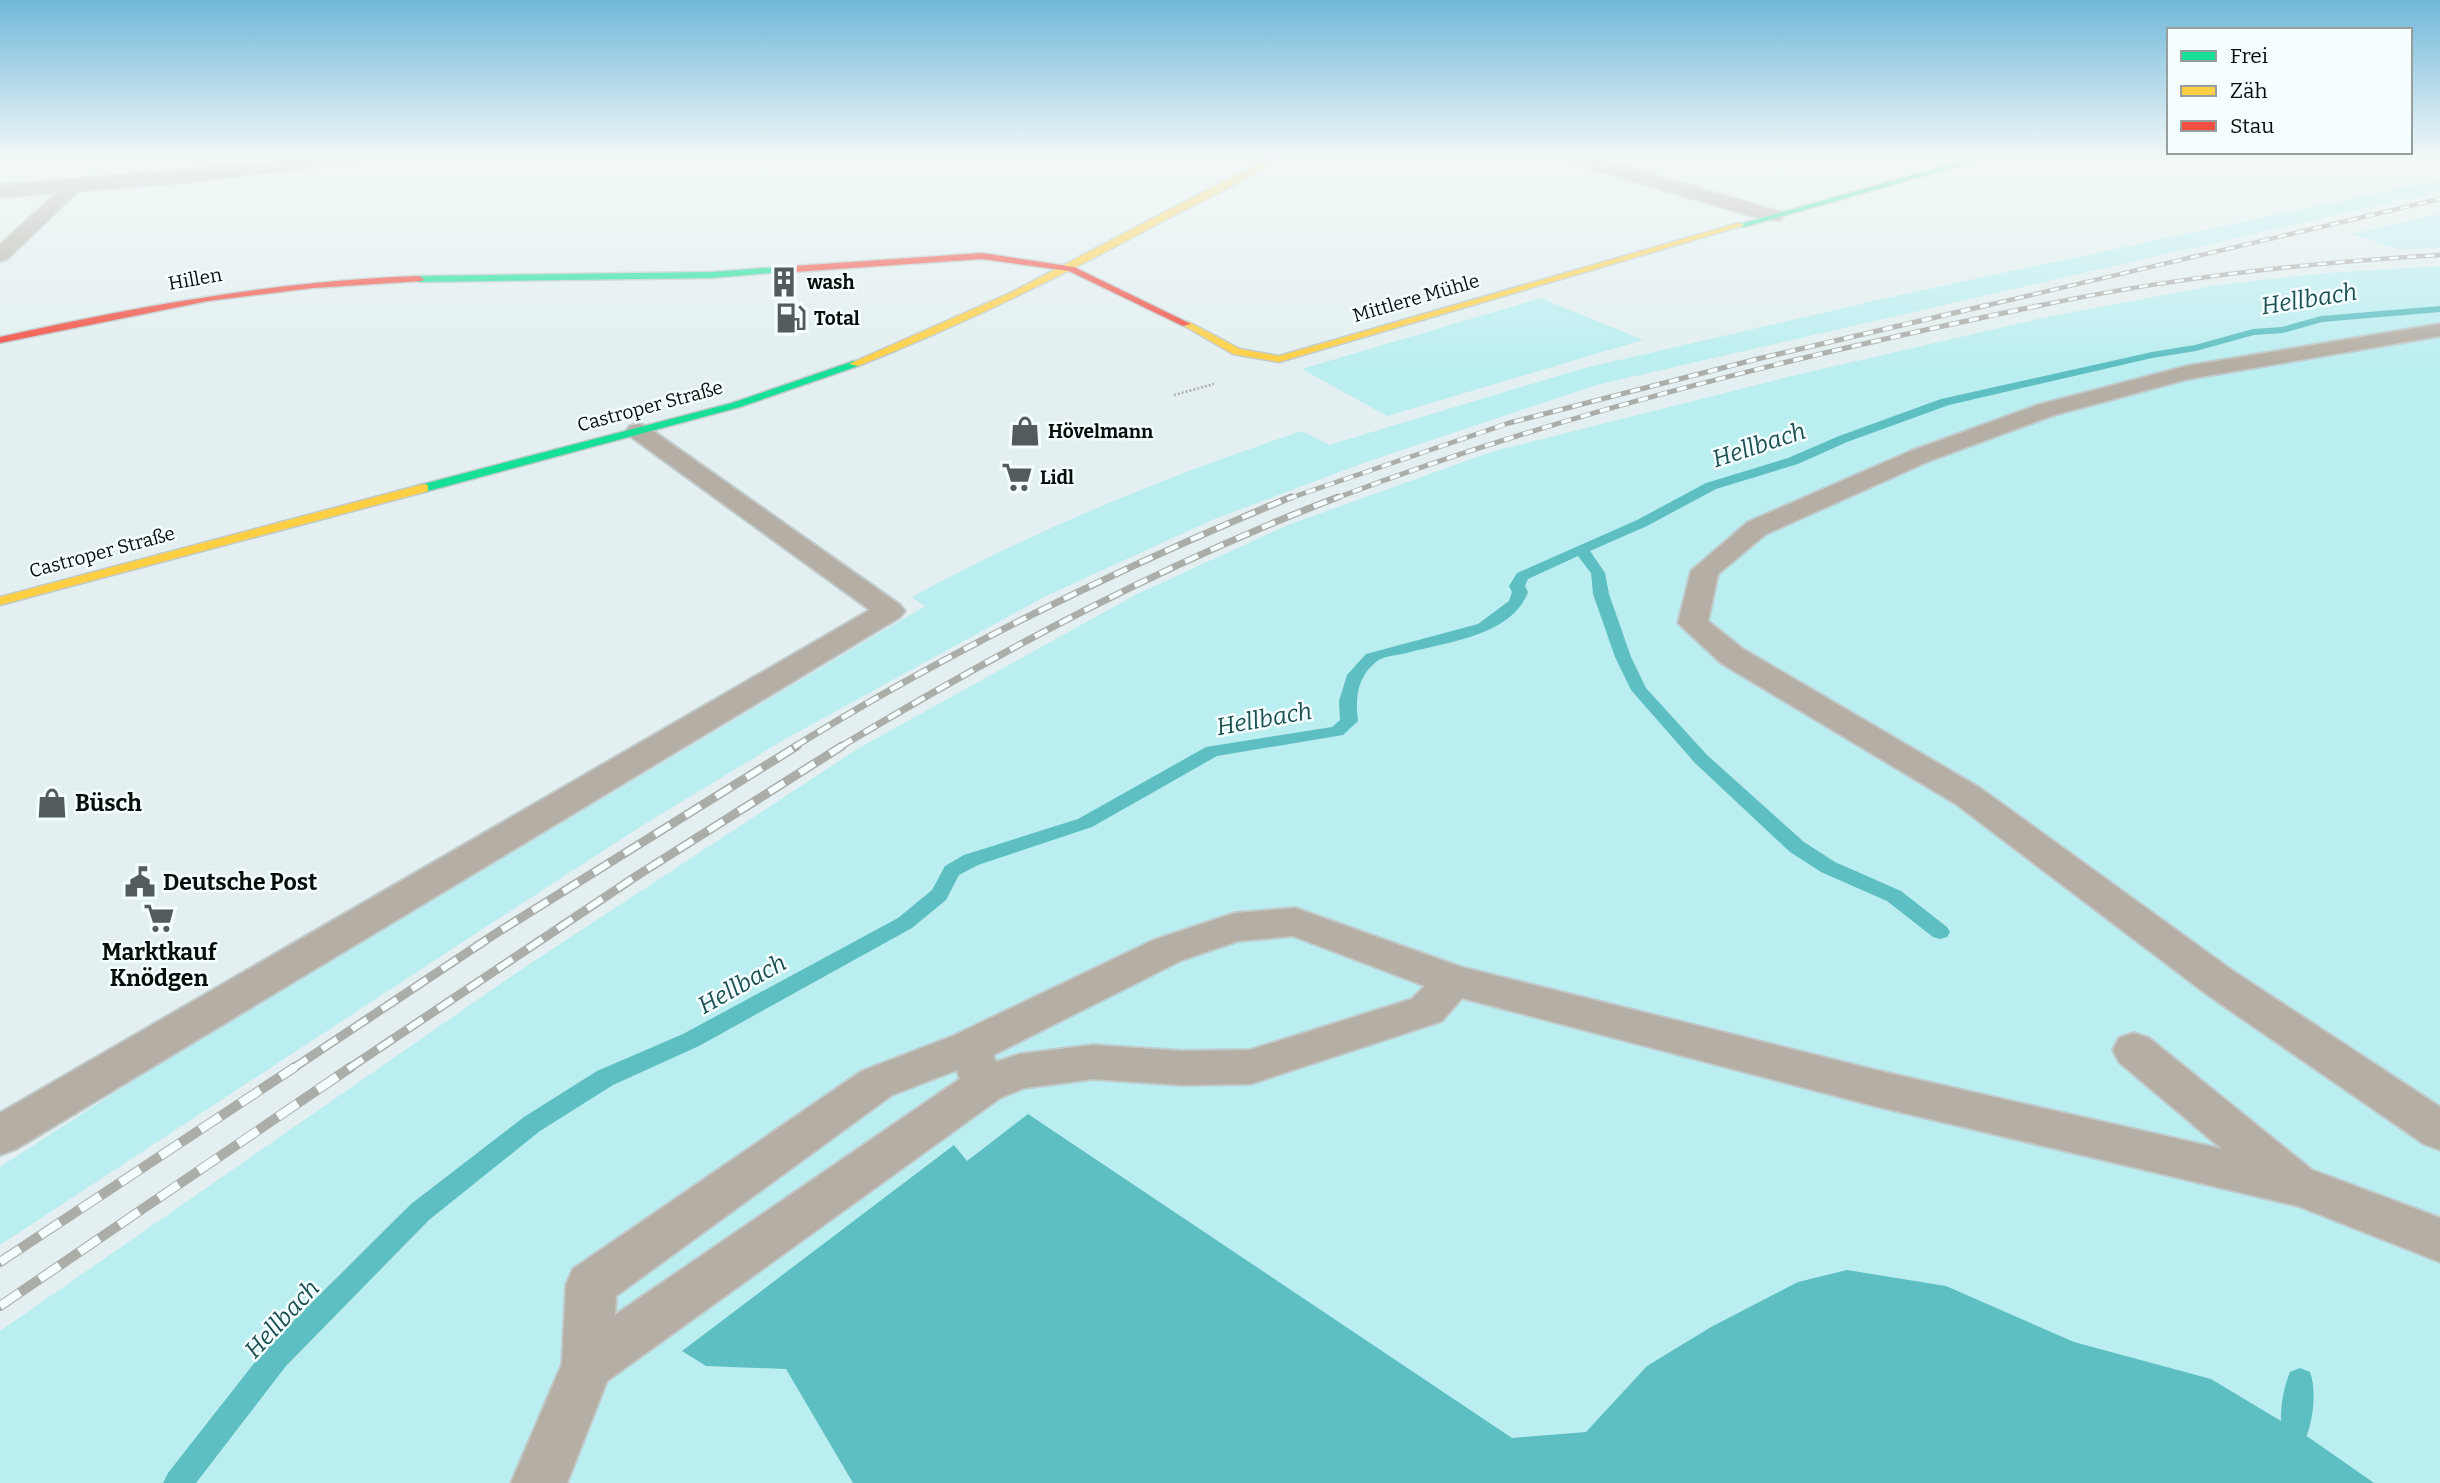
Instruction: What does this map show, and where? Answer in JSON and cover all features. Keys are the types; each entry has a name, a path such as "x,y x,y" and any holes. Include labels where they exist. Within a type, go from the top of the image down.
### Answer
{"street":[{"name":"Castroper Straße","path":"0,601 736,405 856,363 969,316 1071,268 1148,226"},
{"name":"Mittlere Mühle","path":"1071,268 1154,307 1237,352 1279,359 1738,226"},
{"name":"Hillen","path":"0,340 213,296 363,281 711,275 982,256 1071,268"}],"lane":[{"path":"0,255 31,226"},
{"path":"2440,330 2187,373 2046,410 1920,456 1758,528 1705,571 1693,622 1732,656 1968,796 2219,982 2440,1131"},
{"path":"0,1136 890,611 638,431"},
{"path":"588,1364 976,1066 1167,950 1235,927 1295,922 1454,981 1875,1088 2302,1187 2440,1240"},
{"path":"539,1483 588,1364 591,1285 877,1083 976,1066 1020,1071 1093,1062 1182,1068 1250,1067 1427,1010 1454,981"},
{"path":"2134,1050 2302,1187"}],"shaded area":[{"path":"2223,226 2287,226 1596,385 1358,465 1212,520 1046,596 787,738 643,825 0,1245 0,1167 168,1058 925,606 912,597 959,572 1103,505 1302,431 1329,445 1581,369 1904,294"},
{"path":"2386,226 2440,226 2440,248 2397,249 2351,234"},
{"path":"2440,266 2440,1483 0,1483 0,1331 519,971 859,748 1137,594 1288,525 1491,452 1792,376 2047,317 2217,285 2324,273"},
{"path":"1541,298 1643,340 1387,416 1302,369"}],"water":[{"path":"1028,1114 1512,1438 1586,1432 1647,1366 1711,1327 1798,1282 1847,1270 1946,1286 2074,1342 2211,1379 2311,1439 2374,1483 853,1483 786,1369 706,1366 682,1351 954,1145 967,1161"}],"waterway":[{"name":"Hellbach","path":"178,1483 276,1357 420,1212 532,1124 605,1078 691,1040 905,923 939,895 952,871 971,860 1085,823 1212,751 1337,731 1349,721 1347,701 1355,675 1372,657 1484,627 1516,603 1520,592 1517,586 1522,576 1642,523 1711,486 1793,461 1843,439 1945,402 2152,355 2196,348 2253,332 2283,330 2321,319 2440,309"},
{"path":"1581,550 1598,573 1601,594 1623,657 1639,690 1701,759 1797,847 1828,867 1894,896 1940,932"},
{"path":"2295,1430 2300,1382"}],"railway":[{"path":"1980,307 2324,226"},
{"path":"2033,307 2236,273 2440,255"},
{"path":"1287,499 1509,423 1757,359 1988,305"},
{"path":"1334,499 1506,439 1684,388 1863,344 2042,305"},
{"path":"794,747 914,677 1037,612 1163,552 1291,497"},
{"path":"840,747 1083,611 1209,551 1338,497"},
{"path":"292,1069 495,934 797,746"},
{"path":"348,1069 638,875 842,746"},
{"path":"0,1262 295,1067"},
{"path":"0,1306 351,1067"}],"traffic: fast":[{"path":"419,279 711,275 779,270"},
{"path":"424,488 736,405 854,364"}],"traffic: slow":[{"path":"854,364 963,319 1148,226"},
{"path":"1186,324 1237,352 1279,359 1737,226"},
{"path":"0,601 424,488"}],"traffic: jam":[{"path":"779,270 982,256 1071,269 1186,324"},
{"path":"0,340 208,298 313,285 419,279"}],"place":[{"name":"wash","path":"784,282"},
{"name":"Total","path":"791,318"},
{"name":"Hövelmann","path":"1025,431"},
{"name":"Lidl","path":"1017,477"},
{"name":"Büsch","path":"52,803"},
{"name":"Deutsche Post","path":"140,882"},
{"name":"Marktkauf Knödgen","path":"159,918"}]}
